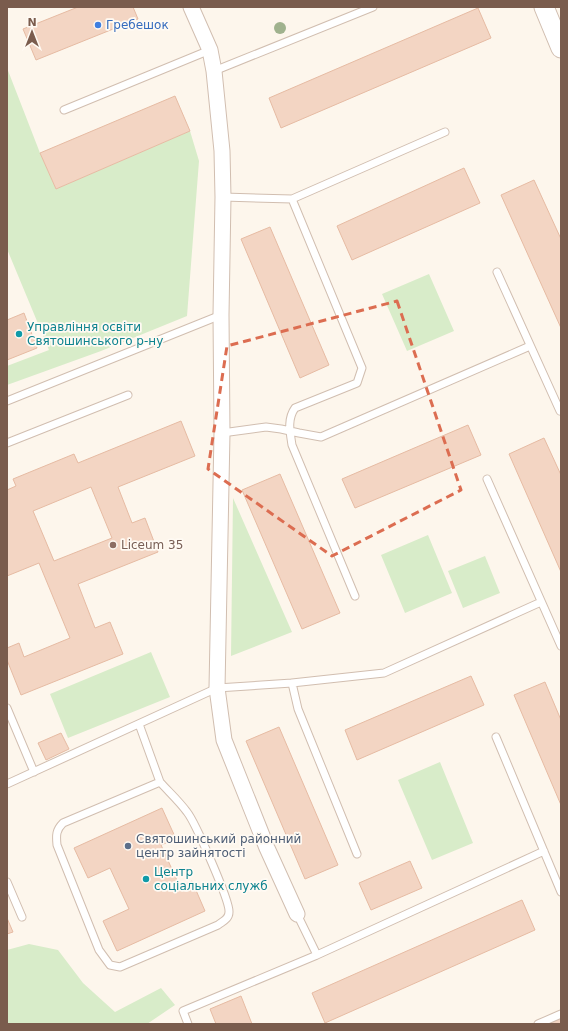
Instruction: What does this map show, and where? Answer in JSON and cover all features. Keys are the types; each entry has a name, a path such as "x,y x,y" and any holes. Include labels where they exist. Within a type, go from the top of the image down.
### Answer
{"street":[{"path":"191,7 210,50 214,71 222,151 222,433 217,688 224,740 267,848 297,914"},
{"path":"544,7 561,48"}],"lane":[{"path":"214,71 373,7"},
{"path":"64,110 210,50"},
{"path":"223,197 292,199 445,132"},
{"path":"292,199 362,368 356,383 295,408 290,415 292,445 355,596"},
{"path":"497,272 560,411"},
{"path":"7,401 221,315"},
{"path":"222,433 266,427 281,428 321,437 530,346"},
{"path":"7,443 128,395"},
{"path":"487,479 561,646"},
{"path":"7,784 217,688 292,683 384,673 542,602"},
{"path":"292,683 298,709 356,854"},
{"path":"7,708 34,772"},
{"path":"139,724 160,782 188,812 213,867 228,904 229,912 227,918 218,925 120,967 110,965 99,950 57,845 56,836 58,828 63,823 160,782"},
{"path":"496,737 561,892"},
{"path":"188,1024 183,1011 317,955 544,851"},
{"path":"7,882 22,917"},
{"path":"297,914 317,955"},
{"path":"538,1024 561,1014"}],"highlighted area":[{"path":"397,301 461,490 332,556 208,469 227,346"}],"green space":[{"path":"7,68 40,153 56,189 190,131 199,161 187,316 101,351 7,385 7,366 49,350 7,249"},
{"path":"429,274 454,331 407,351 382,294"},
{"path":"233,498 292,632 231,656"},
{"path":"428,535 452,593 405,613 381,555"},
{"path":"485,556 500,593 463,608 448,571"},
{"path":"151,652 170,697 68,738 50,694"},
{"path":"440,762 473,843 432,860 398,780"},
{"path":"29,944 58,950 83,983 115,1012 161,988 175,1005 147,1024 7,1024 7,950"}],"building":[{"path":"78,7 133,7 138,19 36,60 23,29"},
{"path":"478,8 491,38 281,128 269,98"},
{"path":"175,96 190,131 56,189 40,153"},
{"path":"464,168 480,203 352,260 337,226"},
{"path":"534,180 561,239 561,328 501,195"},
{"path":"270,227 329,365 300,378 241,239"},
{"name":"Управління освіти Святошинського р-ну","path":"24,313 37,348 7,360 7,320"},
{"path":"181,421 195,456 118,487 132,523 145,518 158,552 78,584 95,628 110,622 123,654 21,695 7,660 7,648 19,643 24,657 70,638 39,563 7,576 7,490 16,486 13,479 74,454 78,463","holes":["91,487 112,538 54,561 33,511"]},
{"path":"468,425 481,455 355,508 342,479"},
{"path":"544,438 561,475 561,572 509,454"},
{"path":"280,474 340,613 302,629 242,490"},
{"path":"471,676 484,705 357,760 345,730"},
{"path":"545,682 561,720 561,805 514,695"},
{"path":"279,727 338,865 305,879 246,741"},
{"path":"61,733 69,749 46,760 38,743"},
{"name":"Центр соціальних служб","path":"162,808 176,839 161,845 180,887 192,881 205,911 117,951 103,921 129,909 110,868 88,878 74,848"},
{"path":"410,861 422,888 371,910 359,883"},
{"path":"522,900 535,930 325,1023 312,993"},
{"path":"7,918 13,932 7,934"},
{"path":"241,996 252,1024 216,1024 210,1009"},
{"path":"561,1018 561,1024 546,1024"}],"place":[{"name":"Гребешок","path":"98,25"},
{"name":"Управління освіти Святошинського р-ну","path":"19,334"},
{"name":"Liceum 35","path":"113,545"},
{"name":"Святошинський районний центр зайнятості","path":"128,846"},
{"name":"Центр соціальних служб","path":"146,879"}]}
